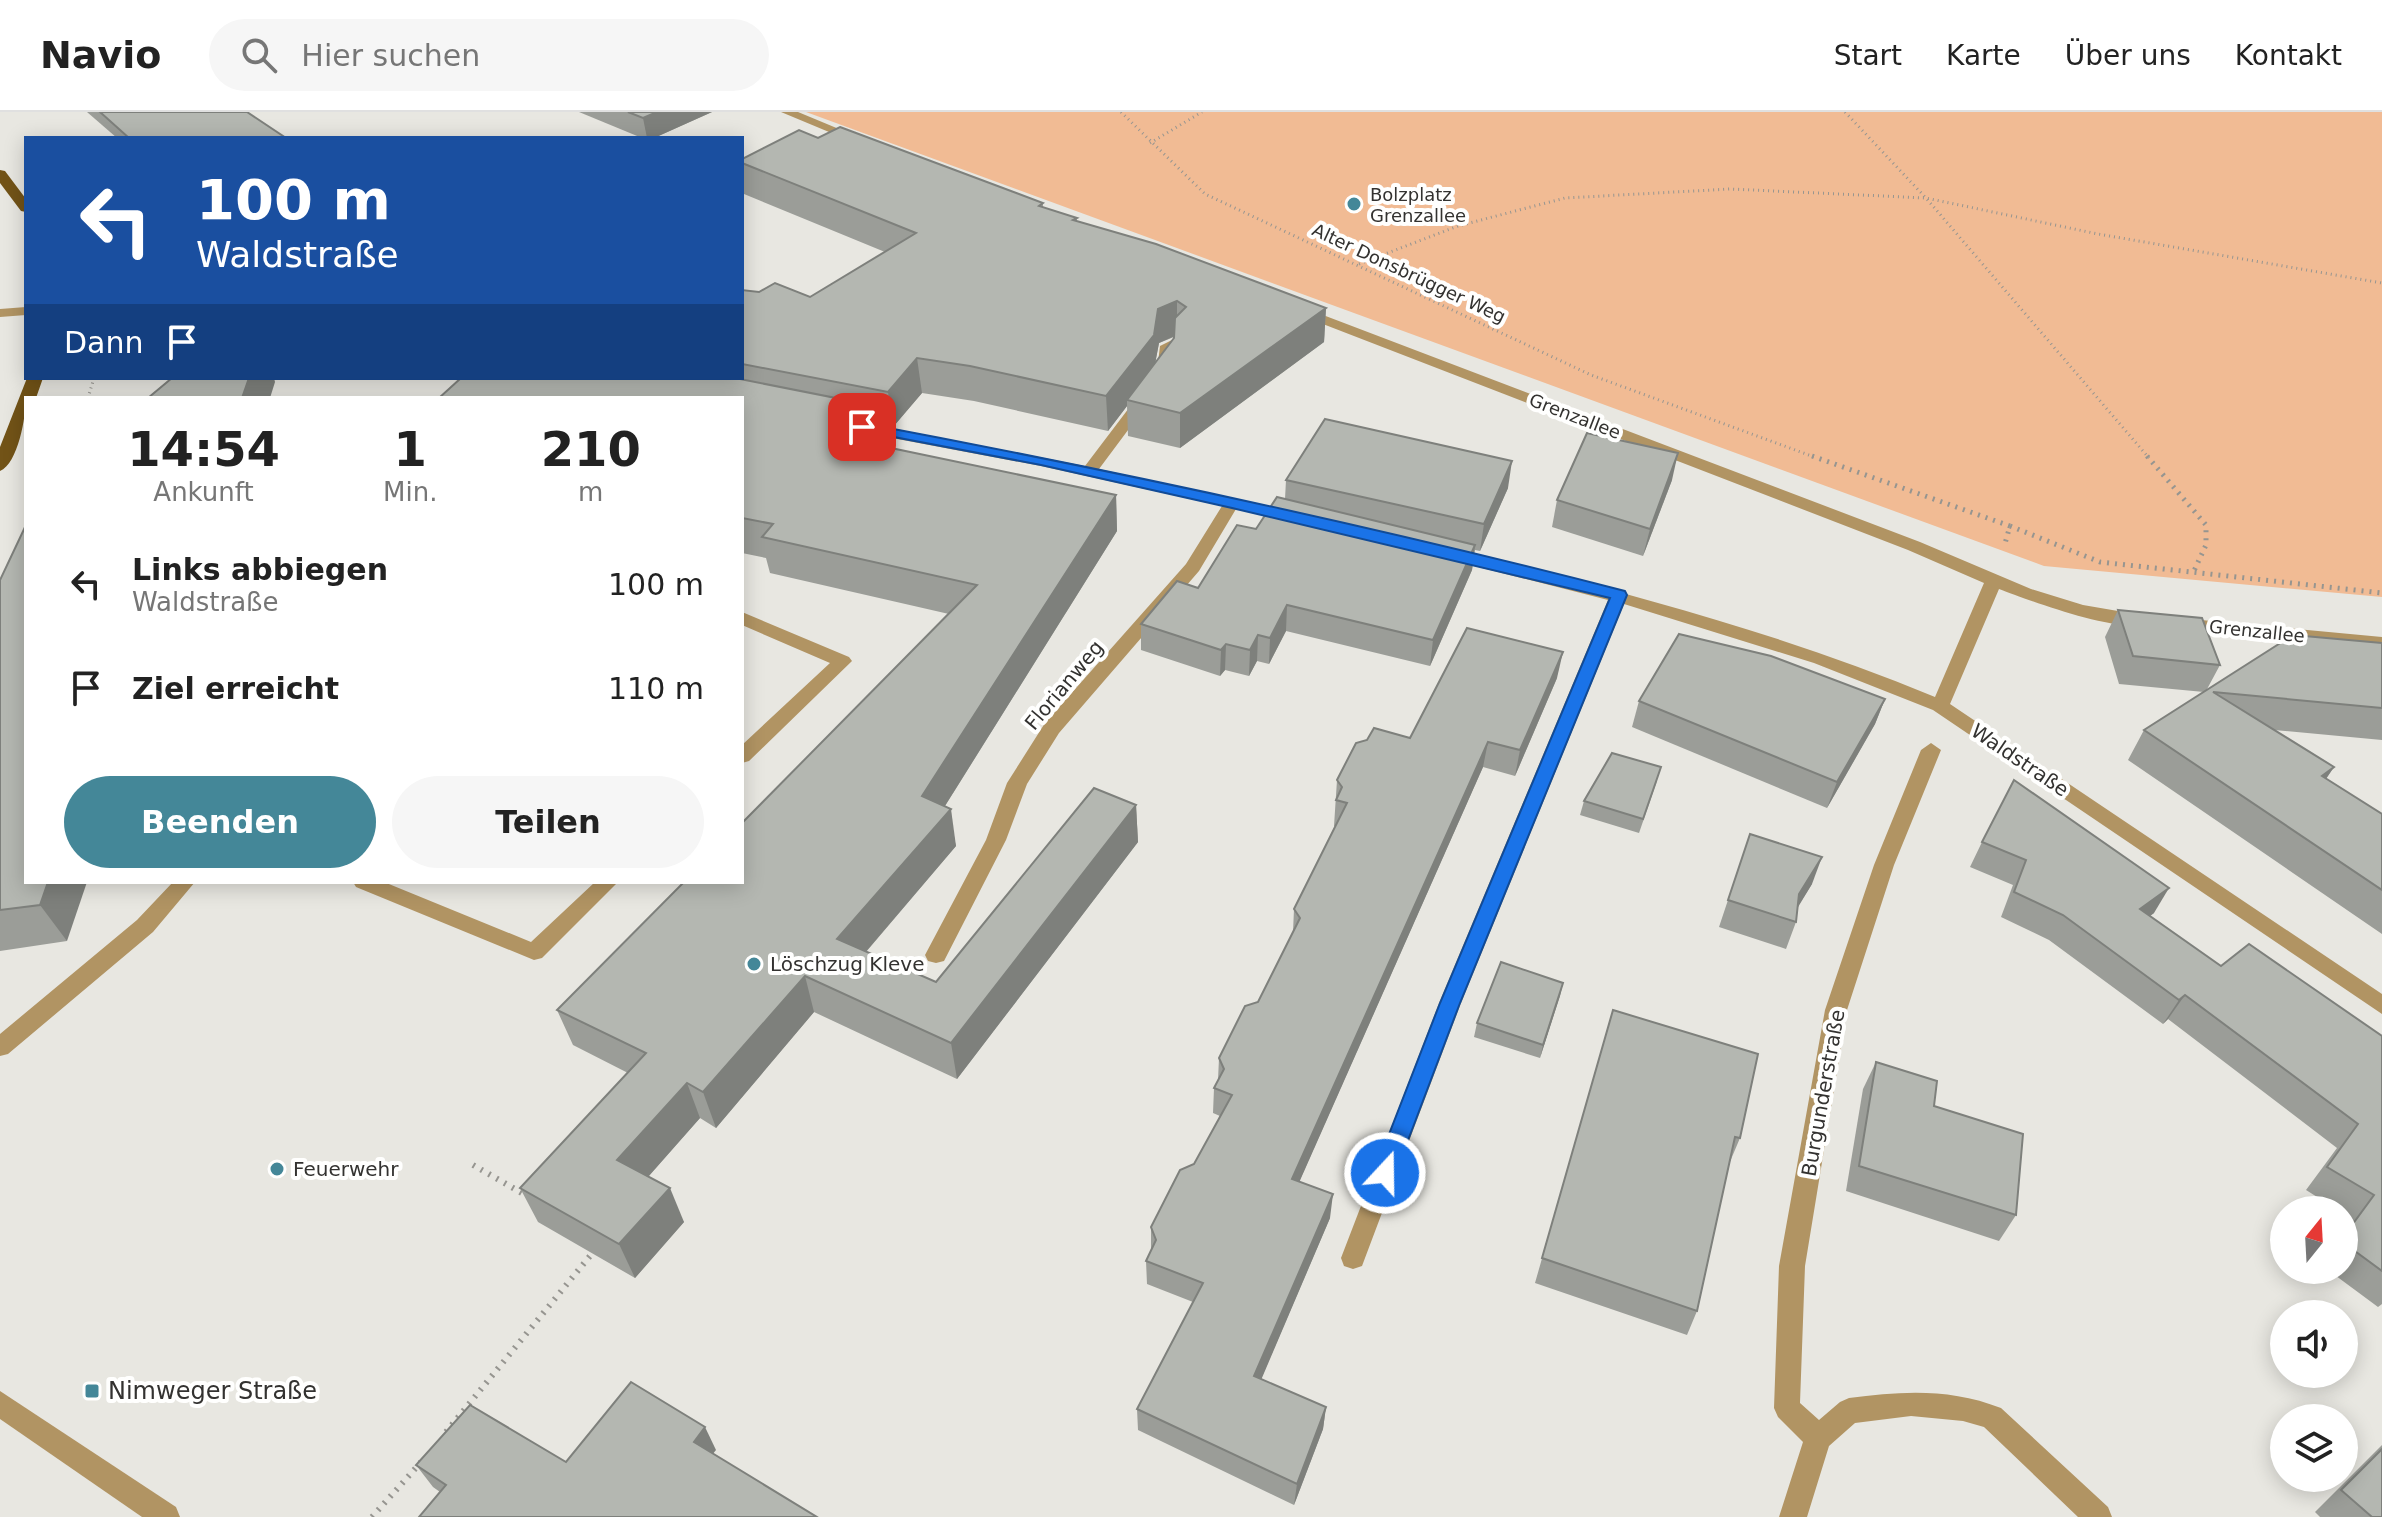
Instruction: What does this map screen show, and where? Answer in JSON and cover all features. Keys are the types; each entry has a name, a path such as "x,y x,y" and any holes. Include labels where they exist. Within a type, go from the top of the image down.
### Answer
{"main road":[{"path":"0,174 24,205"},
{"path":"0,466 24,407"}],"street":[{"path":"787,112 875,146"},
{"name":"Grenzallee","path":"1287,305 1914,546 1993,582 2106,617 2382,643"},
{"path":"0,313 24,311"},
{"path":"1089,472 1164,371 1165,349 1176,342"},
{"path":"832,422 1089,472 1310,521"},
{"name":"Florianweg","path":"936,955 996,840 1017,783 1052,728 1193,567 1232,503"},
{"name":"Waldstraße","path":"1433,550 1619,595 1743,631 1853,668 1940,706 2382,1005"},
{"path":"1940,706 1993,582"},
{"path":"1353,1258 1450,1003 1619,595"},
{"path":"744,619 843,661 744,754"},
{"name":"Burgunderstraße","path":"1818,1438 1787,1408 1792,1266 1836,1010 1884,865 1931,750"},
{"path":"0,1047 145,926 183,884"},
{"path":"368,884 534,952 606,884"},
{"path":"1793,1517 1818,1438 1849,1411 1911,1403 1963,1408 1992,1417 2098,1517"},
{"path":"0,1404 166,1517"}],"path":[{"name":"Alter Donsbrügger Weg","path":"1121,112 1205,194 1591,375 1946,506 2010,526 2100,562 2382,593"},
{"path":"1150,143 1202,112"},
{"path":"1845,112 1926,198 2206,525 2206,545 2193,573"},
{"path":"1359,264 1458,226 1565,198 1730,189 1926,198 2128,239 2382,283"},
{"path":"1993,582 2010,526"},
{"path":"473,1165 538,1203"},
{"path":"445,1433 603,1240"},
{"path":"372,1517 425,1458"}],"shaded area":[{"path":"806,112 2382,112 2382,597 2044,566"}],"building":[{"path":"100,112 247,112 283,136 127,136"},
{"path":"628,112 657,112 643,118"},
{"path":"840,127 1043,203 1039,206 1077,218 1073,220 1156,244 1326,308 1180,413 1127,400 1174,338 1175,318 1186,307 1177,301 1158,309 1154,335 1106,396 970,366 917,358 888,392 744,364 744,290 759,292 775,283 810,297 916,233 744,164 744,158 799,130 818,138"},
{"path":"170,380 248,380 243,396 150,396"},
{"path":"459,380 744,380 876,406 848,439 1116,495 922,796 951,809 837,939 936,982 1094,788 1136,805 951,1043 805,976 703,1092 687,1083 617,1160 670,1188 619,1244 520,1188 646,1053 557,1010 682,884 744,884 744,821 977,585 762,537 773,524 744,518 744,396 441,396"},
{"path":"1325,419 1512,461 1484,524 1286,480"},
{"path":"1587,433 1678,453 1650,529 1557,500"},
{"path":"1277,497 1475,545 1433,640 1287,605 1270,638 1258,635 1250,650 1226,644 1221,650 1141,624 1177,581 1198,588 1237,525 1256,529"},
{"path":"24,529 24,884 47,884 40,905 0,910 0,580"},
{"path":"2118,610 2202,618 2220,665 2133,656"},
{"path":"1467,628 1563,652 1520,750 1488,742 1292,1179 1333,1194 1254,1376 1326,1407 1297,1484 1137,1409 1203,1283 1146,1261 1156,1240 1151,1227 1180,1170 1194,1164 1232,1095 1214,1088 1224,1069 1219,1058 1245,1006 1258,1002 1300,918 1294,909 1347,803 1336,800 1342,787 1337,780 1356,743 1367,740 1374,728 1410,738"},
{"path":"1679,634 1771,656 1885,699 1837,782 1639,701"},
{"path":"2293,635 2382,643 2382,708 2213,692 2334,767 2322,776 2382,814 2382,890 2144,730"},
{"path":"1612,753 1661,767 1643,819 1584,801"},
{"path":"2014,780 2169,888 2140,909 2221,966 2249,944 2382,1036 2382,1271 2358,1253 2358,1217 2374,1195 2327,1167 2358,1124 2185,995 2179,1000 2063,915 2014,892 2026,860 1982,842"},
{"path":"1750,834 1822,857 1799,894 1796,922 1728,900"},
{"path":"1501,962 1563,983 1543,1045 1477,1023"},
{"path":"1613,1010 1758,1054 1740,1138 1735,1137 1697,1311 1542,1258"},
{"path":"1876,1062 1937,1081 1934,1106 2023,1134 2016,1215 1859,1166"},
{"path":"631,1382 705,1427 694,1442 817,1517 419,1517 446,1485 416,1465 470,1405 566,1462"},
{"path":"2382,1449 2382,1517 2372,1517 2343,1492 2358,1492 2358,1473"}],"place":[{"name":"Bolzplatz Grenzallee","path":"1354,204"},
{"name":"Löschzug Kleve","path":"754,964"},
{"name":"Feuerwehr","path":"277,1169"},
{"name":"Nimweger Straße","path":"92,1391"}],"route":[{"path":"862,427 1041,461 1232,503 1619,595 1450,1003 1385,1173"}]}
